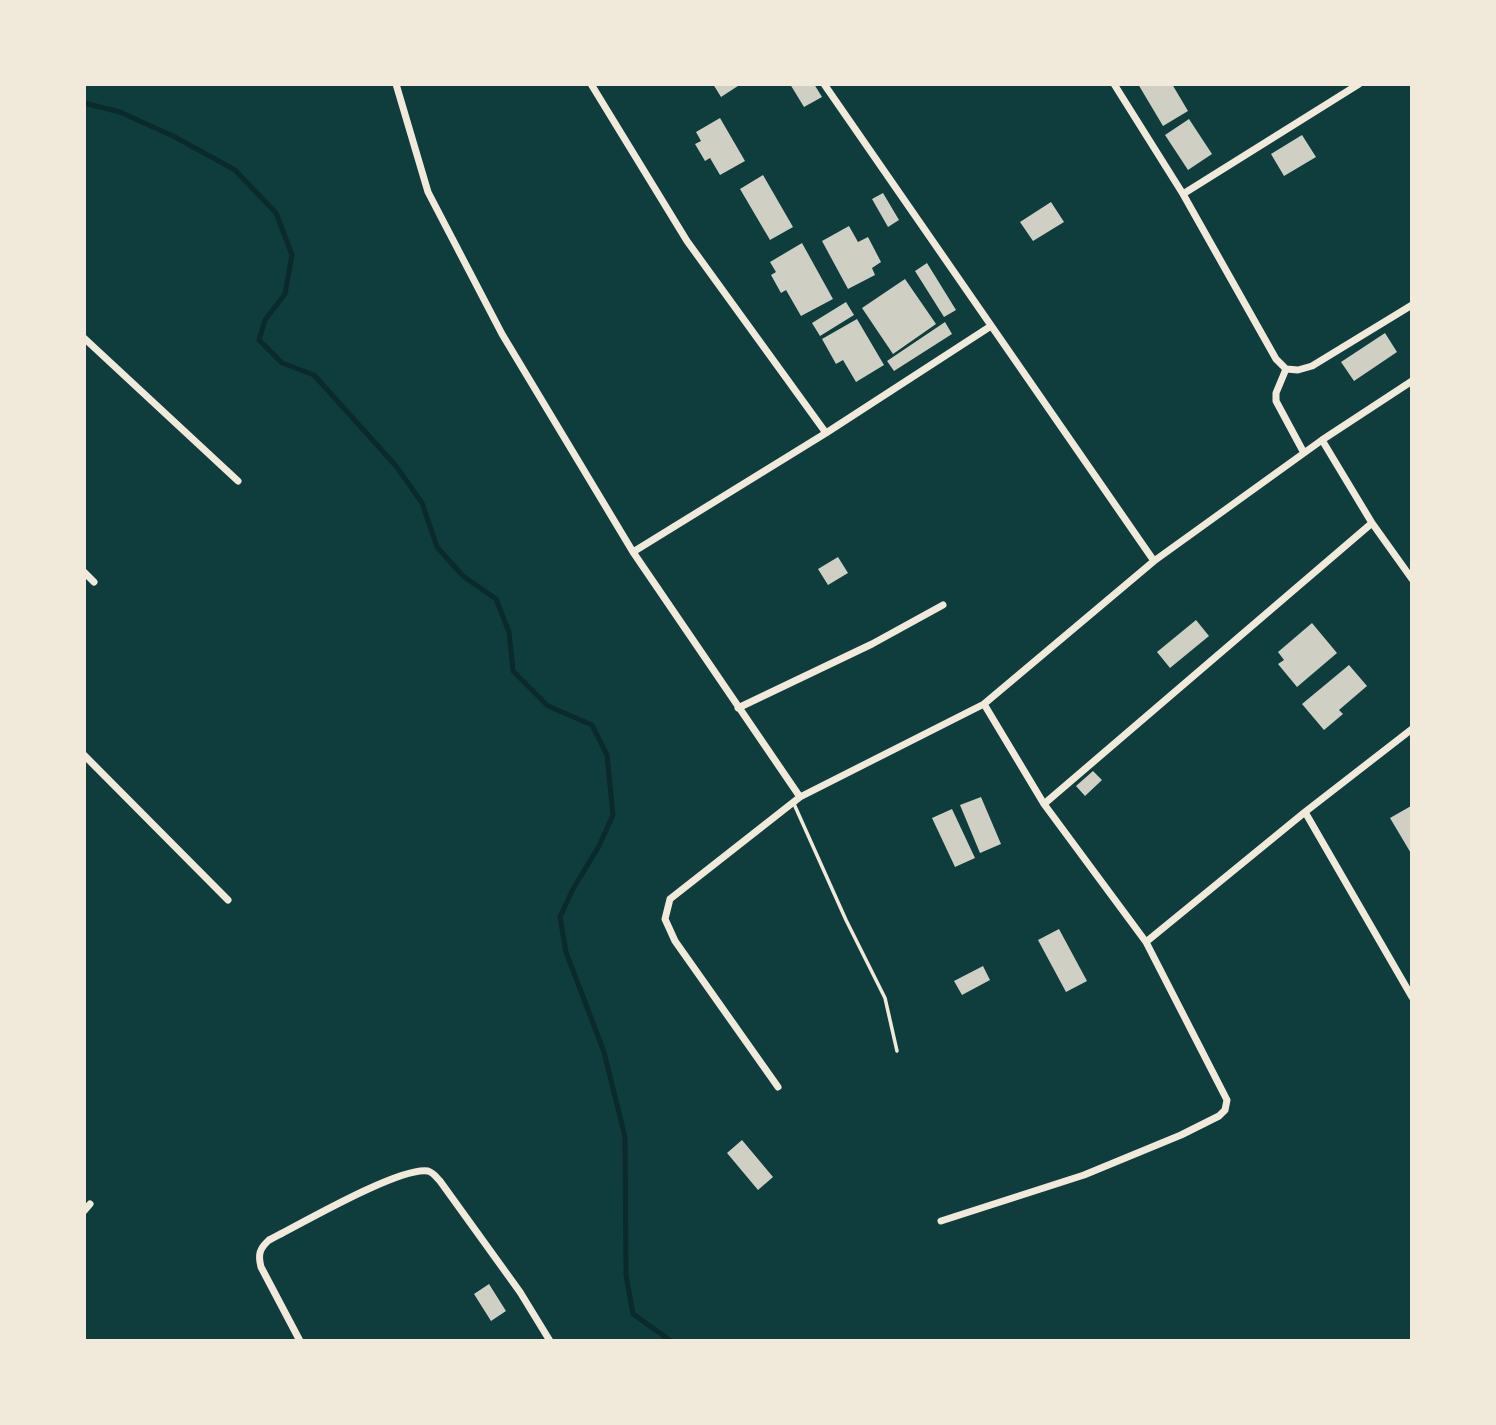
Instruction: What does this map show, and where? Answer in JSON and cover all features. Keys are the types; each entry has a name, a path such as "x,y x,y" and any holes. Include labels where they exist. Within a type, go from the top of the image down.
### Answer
{"street":[{"path":"396,84 428,192 502,334 633,552 796,799"},
{"path":"592,84 687,241 826,433"},
{"path":"824,84 1154,561"},
{"path":"1114,84 1183,194 1276,359 1286,369 1298,370 1312,366 1412,305"},
{"path":"1183,194 1359,84"},
{"path":"633,552 826,433 991,326"},
{"path":"84,338 238,481"},
{"path":"1286,369 1276,393 1276,401 1304,453"},
{"path":"778,1087 675,941 666,919 670,900 796,799 984,704 1154,561 1322,440 1412,381"},
{"path":"1322,440 1372,523 1412,579"},
{"path":"1044,804 1372,523"},
{"path":"84,572 94,582"},
{"path":"738,708 943,605"},
{"path":"941,1221 1084,1175 1181,1135 1219,1116 1225,1110 1227,1100 1146,942 1044,804 984,704"},
{"path":"1146,942 1412,729"},
{"path":"84,755 228,900"},
{"path":"1305,813 1412,997"},
{"path":"300,1341 261,1267 258,1256 261,1247 269,1240 392,1178 426,1171 434,1174 440,1181 520,1292 550,1341"},
{"path":"84,1211 90,1204"}],"lane":[{"path":"796,799 846,920 885,998 897,1051"}],"building":[{"path":"713,84 741,84 721,97"},
{"path":"790,84 814,84 822,97 804,107"},
{"path":"1138,84 1172,84 1188,111 1163,126"},
{"path":"720,118 745,161 720,175 710,158 705,161 695,144 701,141 696,132"},
{"path":"1189,119 1212,154 1188,170 1165,135"},
{"path":"1302,135 1316,157 1284,176 1271,154"},
{"path":"763,175 793,227 770,240 740,189"},
{"path":"883,193 899,220 888,227 872,199"},
{"path":"1051,202 1064,222 1033,241 1020,222"},
{"path":"849,226 858,242 868,237 881,262 872,268 875,275 848,289 822,241"},
{"path":"802,243 833,299 801,316 786,290 781,293 771,275 776,272 770,262"},
{"path":"927,263 956,310 944,317 915,271"},
{"path":"905,279 936,324 893,354 862,308"},
{"path":"846,302 854,315 820,336 812,323"},
{"path":"857,319 884,365 856,382 843,360 836,364 822,339"},
{"path":"945,322 952,334 894,371 887,361"},
{"path":"1385,333 1397,352 1354,381 1341,362"},
{"path":"838,557 848,573 828,585 818,569"},
{"path":"1196,620 1209,636 1170,668 1157,652"},
{"path":"1312,623 1337,653 1297,687 1278,664 1284,660 1278,652"},
{"path":"1349,665 1367,686 1339,710 1343,714 1324,730 1302,704"},
{"path":"1093,771 1102,780 1085,796 1076,786"},
{"path":"981,797 1001,844 980,853 960,805"},
{"path":"1412,807 1412,855 1390,818"},
{"path":"952,809 975,858 955,867 932,818"},
{"path":"1059,929 1087,981 1066,992 1038,940"},
{"path":"983,966 990,980 962,995 954,981"},
{"path":"742,1140 773,1177 758,1190 727,1153"},
{"path":"489,1284 506,1311 491,1321 474,1294"}],"waterway":[{"path":"84,103 120,112 173,136 235,170 276,213 292,255 285,294 265,320 259,340 282,363 314,375 396,466 422,503 437,547 463,576 496,599 509,632 513,671 548,706 592,725 607,755 613,815 560,917 566,952 604,1052 625,1137 626,1275 633,1314 671,1341"}]}
